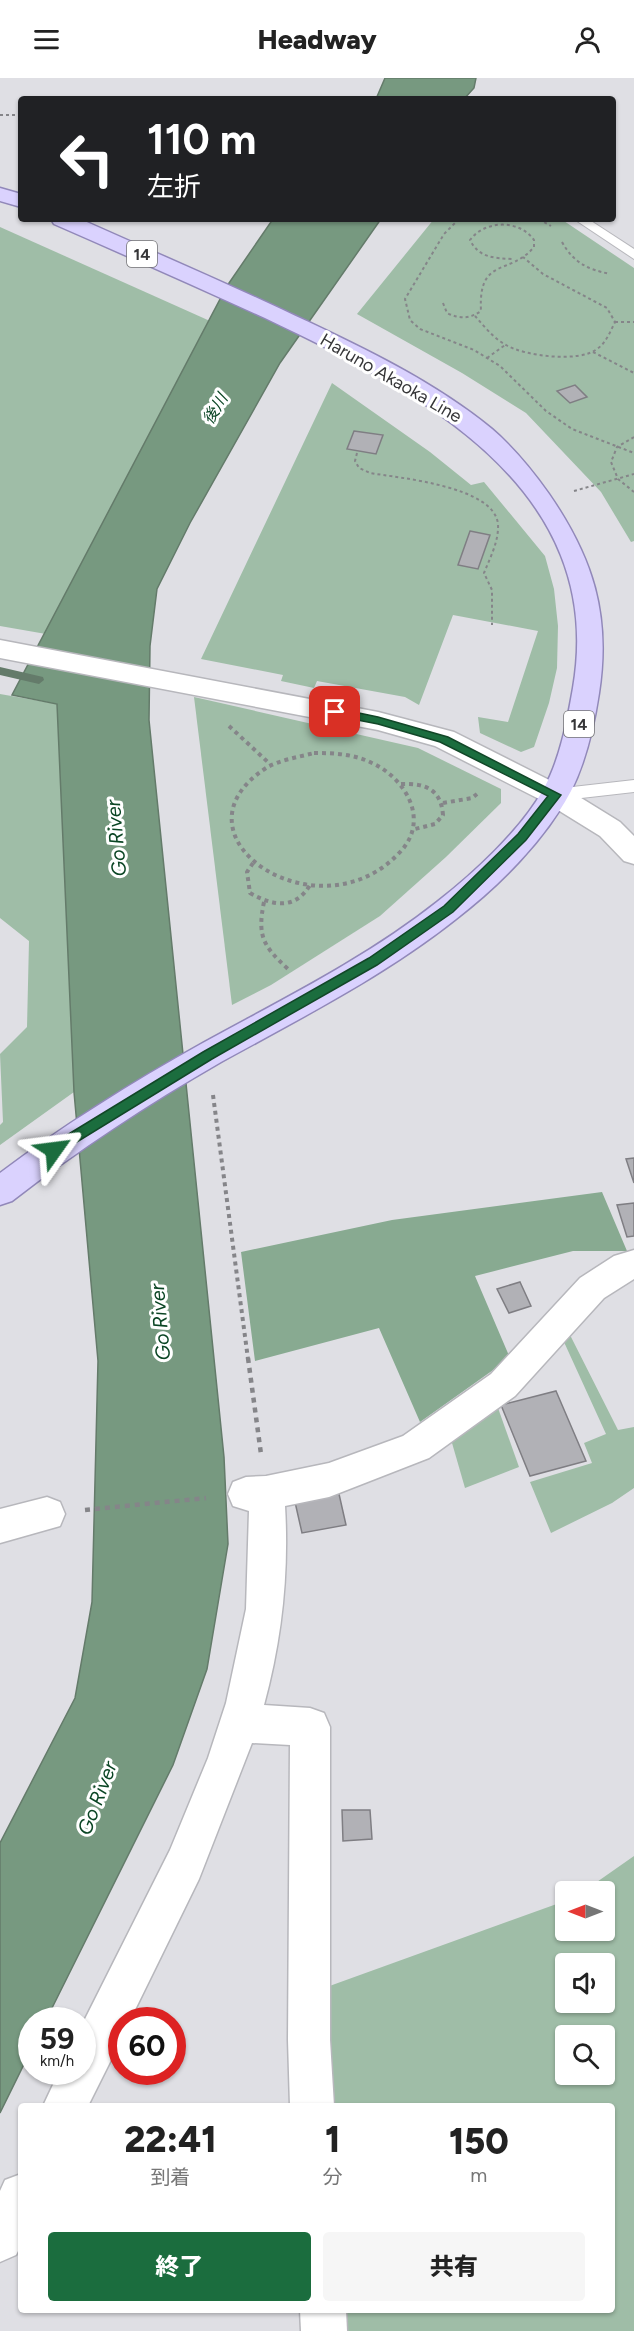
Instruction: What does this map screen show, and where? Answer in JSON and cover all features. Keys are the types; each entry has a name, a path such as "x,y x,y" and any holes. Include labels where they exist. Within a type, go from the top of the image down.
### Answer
{"main road":[{"path":"0,194 18,200"},
{"name":"Haruno Akaoka Line","path":"0,1191 54,1150 208,1055 373,962 448,909 522,837 555,795 574,747 587,688 592,642 588,597 574,554 555,520 530,484 508,458 477,428 386,370 321,337 221,289 69,222"}],"street":[{"path":"5,650 378,721 444,740 555,795 610,829 634,854"},
{"path":"96,2043 193,1847 240,1723 259,1646 269,1553 256,1493 329,1480 416,1448 503,1385 592,1288 634,1263"},
{"path":"0,1526 47,1514"},
{"path":"240,1723 310,1727 309,2040 312,2103"},
{"path":"66,2103 75,2085"},
{"path":"0,2239 18,2202"},
{"path":"323,2313 324,2331"}],"lane":[{"path":"584,222 634,255"},
{"path":"555,795 634,786"}],"path":[{"path":"0,115 18,115"},
{"path":"456,222 444,234 405,299 410,320 420,329 474,350 487,358 522,386 546,411 572,429 634,453"},
{"path":"443,303 447,313 456,317 475,316 481,311 480,291 484,279 512,259 523,256 535,246 530,233 512,226 493,225 476,231 470,240 471,244 482,255 512,259"},
{"path":"523,256 543,274 607,308 615,322"},
{"path":"475,316 505,345 533,354 575,355 593,352 602,345 615,322"},
{"path":"615,322 634,322"},
{"path":"487,358 505,345"},
{"path":"593,352 634,372"},
{"path":"634,437 617,447 611,462 618,479 634,492"},
{"path":"357,453 355,461 359,468 370,473 450,488 472,495 490,506 498,520 497,535 484,573 492,590 492,625"},
{"path":"570,492 634,474"},
{"path":"314,753 337,753 360,758 380,767 401,784 409,794 415,810 415,829 408,846 394,862 375,874 352,883 310,885 278,877 253,863 234,838 230,822 232,805 240,789 270,764 291,757 314,753"},
{"path":"401,784 418,782 435,789 444,802 444,815 435,824 415,829"},
{"path":"253,863 247,872 250,893 264,902 278,905 292,903 305,896 310,885"},
{"path":"264,902 259,920 260,935 266,950 290,971"},
{"path":"47,1514 256,1493 213,1094"}],"shaded area":[{"path":"432,222 565,222 634,268 634,541 631,542 601,492 526,413 462,373 357,314"},
{"path":"0,227 210,321 46,634 0,626"},
{"path":"332,383 430,452 471,485 484,482 545,556 554,589 558,626 557,668 549,703 534,747 521,752 480,733 478,717 508,722 538,631 453,615 419,705 405,697 317,681 314,688 281,681 283,675 201,659"},
{"path":"0,694 57,704 74,1092 0,1145 0,1125 3,1122 0,1054 27,1027 29,941 0,918"},
{"path":"194,697 418,748 501,789 501,803 446,857 380,916 271,985 232,1005"},
{"path":"602,1192 627,1251 573,1251 475,1276 510,1358 420,1422 379,1328 255,1361 241,1252 392,1220"},
{"path":"569,1333 618,1430 634,1427 634,1488 612,1503 551,1533 530,1482 592,1463 584,1443 606,1434 564,1342"},
{"path":"498,1408 519,1467 465,1488 450,1436"},
{"path":"634,1856 634,2331 336,2331 336,2313 615,2313 615,2103 328,2103 324,1988 555,1905 555,1941 615,1941 615,1881 598,1881"}],"water":[{"path":"385,78 476,78 474,88 467,96 377,96"},
{"path":"271,222 379,222 280,363 190,523 157,589 150,646 149,720 224,1457 228,1544 207,1669 173,1765 52,2007 18,2007 18,2076 0,2113 0,1843 75,1698 92,1602 98,1361 74,1092 57,704 12,695 227,286"}],"building":[{"path":"575,385 587,397 570,403 557,391"},
{"path":"354,431 383,435 376,454 347,449"},
{"path":"470,531 490,535 478,569 458,565"},
{"path":"634,1158 634,1183 626,1159"},
{"path":"634,1203 634,1236 627,1237 617,1205"},
{"path":"520,1282 531,1306 509,1313 497,1289"},
{"path":"556,1391 586,1461 530,1476 501,1405"},
{"path":"339,1494 346,1525 302,1533 295,1502"},
{"path":"342,1810 370,1810 372,1839 343,1841"}],"waterway":[{"path":"0,671 39,680"}],"route":[{"path":"54,1150 208,1055 373,962 448,909 522,837 555,795 444,740 378,721 335,712"}],"water label":[{"name":"後川","path":"215,409"},
{"name":"Go River","path":"116,838"},
{"name":"Go River","path":"160,1322"},
{"name":"Go River","path":"97,1798"}]}
